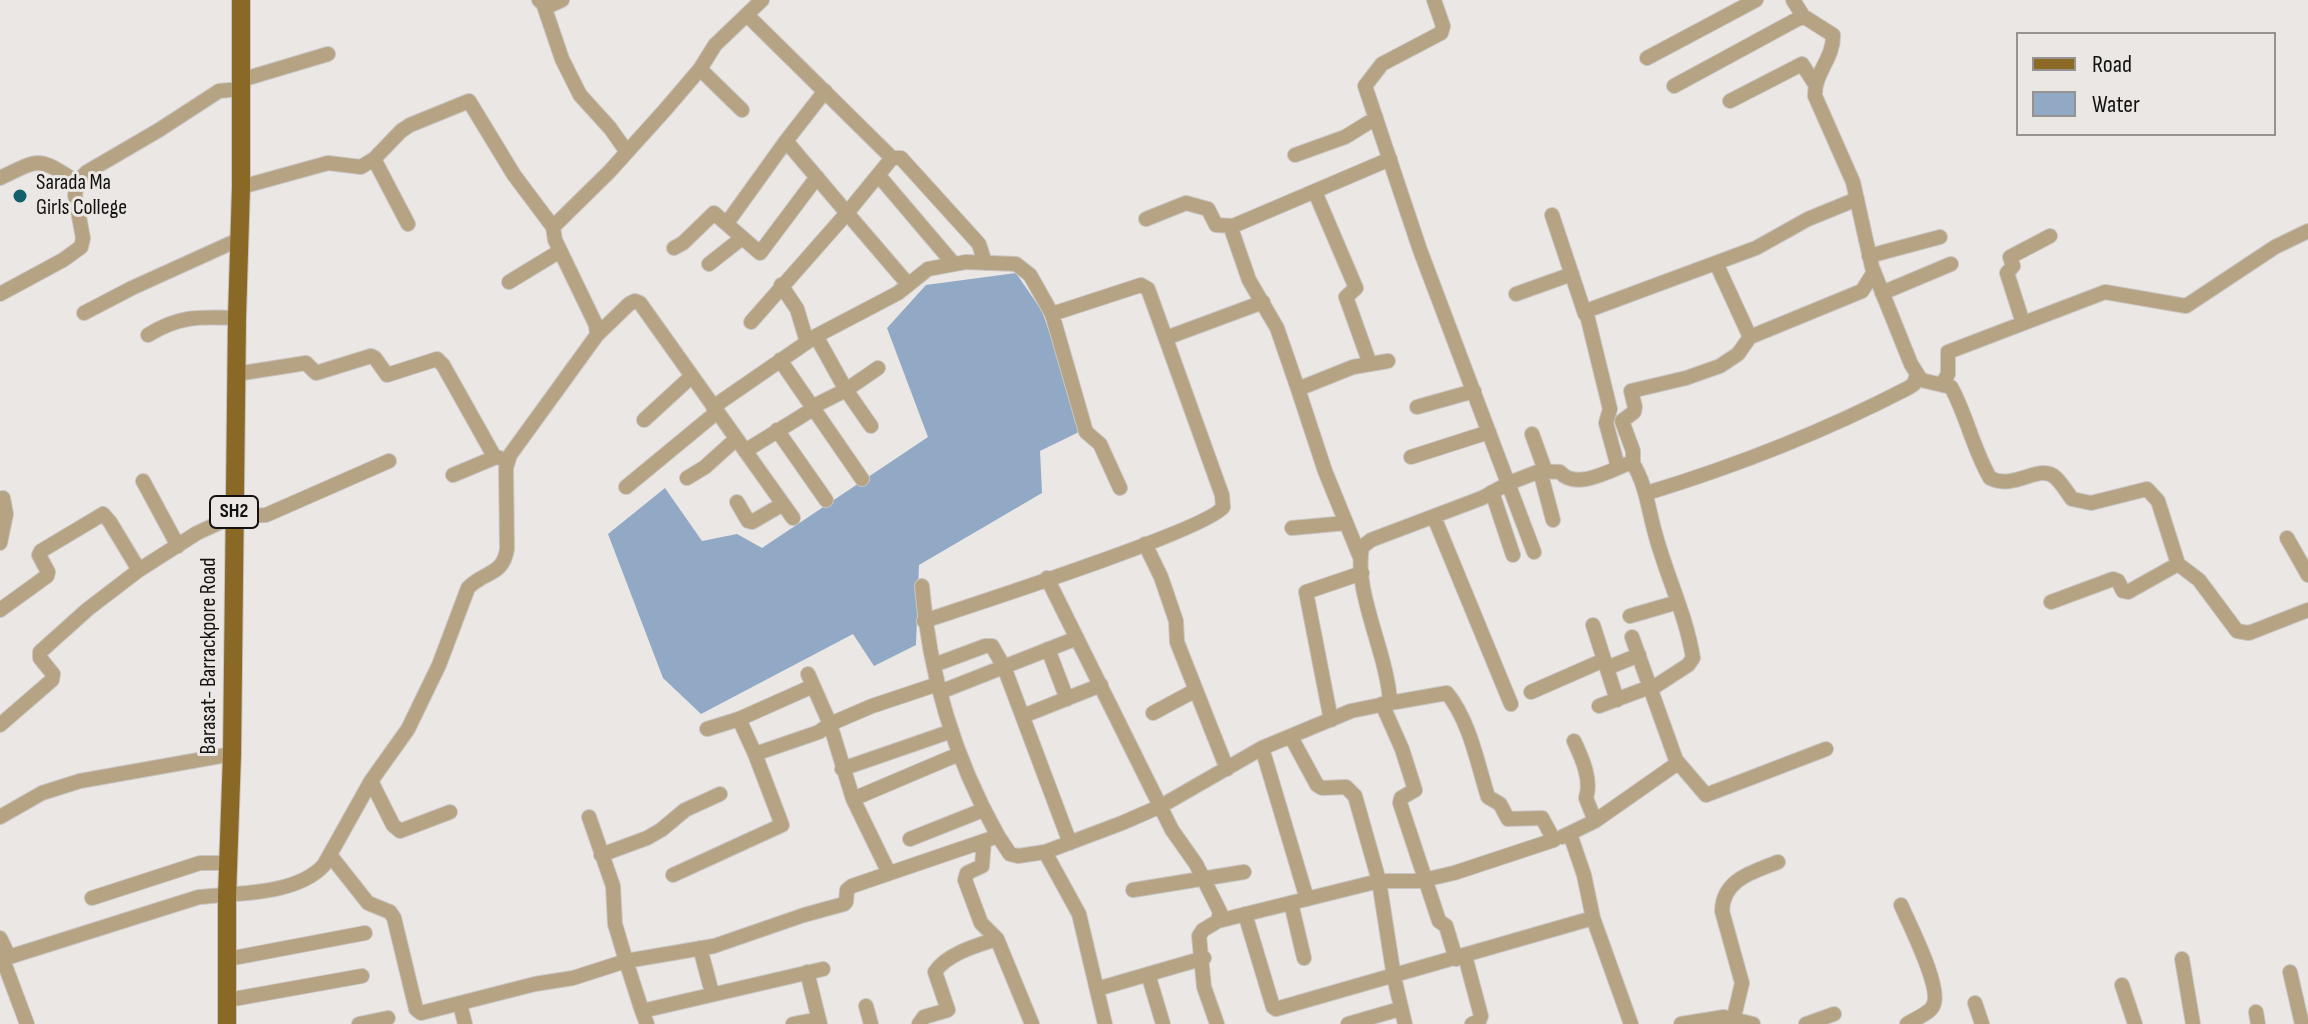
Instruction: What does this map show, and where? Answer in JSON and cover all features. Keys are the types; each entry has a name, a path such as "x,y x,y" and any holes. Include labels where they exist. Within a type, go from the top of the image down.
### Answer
{"main road":[{"name":"Barasat- Barrackpore Road","path":"227,1024 241,187 241,0"}],"street":[{"path":"542,3 549,7 562,0"},
{"path":"553,227 627,152 700,69 715,45 762,0"},
{"path":"1434,0 1443,26 1441,33 1382,64 1366,83 1412,228 1534,552"},
{"path":"1647,58 1756,0"},
{"path":"1793,0 1803,16 1833,35 1833,50 1815,84"},
{"path":"542,3 562,59 580,95 627,152"},
{"path":"747,15 892,158 901,158 979,244 985,263"},
{"path":"1674,86 1803,16"},
{"path":"0,294 81,247 83,238 75,195 77,182 87,172 219,91 328,54"},
{"path":"1730,101 1802,64 1815,84 1817,105 1853,182 1874,272 1917,374 1921,380 1951,387 1990,478 2007,484 2039,473 2049,474 2056,477 2072,499 2091,503 2147,489 2158,501 2178,564 2199,580 2226,619 2241,633 2308,610"},
{"path":"700,69 742,110"},
{"path":"727,223 825,91"},
{"path":"241,187 328,163 361,167 410,125 469,101 514,175 553,227 560,251 596,325 597,335"},
{"path":"1295,155 1349,135 1376,118"},
{"path":"786,141 907,283"},
{"path":"751,322 892,158"},
{"path":"374,159 408,224"},
{"path":"1146,219 1188,203 1207,207 1216,225 1233,226 1390,159"},
{"path":"0,178 39,161 77,182"},
{"path":"879,176 953,263"},
{"path":"674,248 714,213 760,253 817,177"},
{"path":"1315,192 1356,288 1346,297 1370,364"},
{"path":"1585,314 1588,308 1756,248 1808,219 1857,199"},
{"path":"1552,215 1585,314 1610,409 1606,423 1625,466 1647,493 1655,532 1690,637 1693,658 1688,665 1650,688 1599,706"},
{"path":"1233,226 1249,280 1277,328 1325,471 1360,558 1368,604 1385,664 1386,704 1415,790 1401,798 1400,803 1439,921 1446,926 1460,957 1481,1016 1479,1021 1472,1024"},
{"path":"1943,383 1948,372 1948,352 2105,292 2186,306 2275,247 2308,231"},
{"path":"2023,323 2007,273 2013,266 2010,255 2050,236"},
{"path":"1869,256 1940,237"},
{"path":"709,264 742,238"},
{"path":"84,313 240,239"},
{"path":"509,282 560,251"},
{"path":"626,487 715,410 780,360 812,339 898,293 928,269 953,263 1006,262 1030,275 1052,314 1086,432 1100,444 1120,488"},
{"path":"1716,263 1750,337"},
{"path":"1882,293 1951,264"},
{"path":"1360,558 1362,547 1371,540 1434,517 1542,470 1560,472 1566,479 1577,481 1625,466 1633,451 1622,421 1634,412 1631,391 1720,366 1738,354 1750,337 1862,291 1874,272"},
{"path":"1516,294 1572,274"},
{"path":"781,285 812,339 871,426"},
{"path":"924,621 1145,544 1213,517 1223,507 1222,495 1145,286 1052,314"},
{"path":"453,475 502,459 597,335 635,301 640,303 793,518"},
{"path":"1166,338 1263,302"},
{"path":"148,335 184,318 237,318"},
{"path":"4,959 199,897 227,897 300,883 315,875 330,855 371,781 408,729 439,665 468,588 504,562 507,549 502,459 437,359 387,375 371,356 316,373 306,363 236,374"},
{"path":"780,360 862,479"},
{"path":"1298,389 1338,372 1388,361"},
{"path":"687,478 741,445 777,430 878,368"},
{"path":"1647,493 1714,472 1797,439 1908,388 1914,384 1917,374"},
{"path":"644,420 692,376"},
{"path":"1417,407 1474,391"},
{"path":"777,430 826,500"},
{"path":"1411,457 1489,432"},
{"path":"1532,434 1553,520"},
{"path":"0,725 52,680 53,674 40,658 40,652 88,609 139,570 197,533 234,516 266,515 389,461"},
{"path":"143,481 178,546"},
{"path":"1492,492 1513,555"},
{"path":"0,543 6,514 3,498"},
{"path":"737,502 748,521 752,522 783,504"},
{"path":"0,610 47,576 39,555 41,551 103,514 139,570"},
{"path":"1434,517 1511,704"},
{"path":"1292,528 1346,523"},
{"path":"2287,538 2308,575"},
{"path":"1145,544 1161,577 1176,621 1177,642 1227,769"},
{"path":"2051,602 2113,579 2118,581 2123,591 2128,592 2178,564"},
{"path":"1331,720 1306,592 1362,573"},
{"path":"1047,578 1172,830 1196,864 1220,912 1218,921"},
{"path":"922,586 924,621 939,688 959,754 983,810 991,838 982,866"},
{"path":"1630,616 1678,602"},
{"path":"1593,625 1617,700"},
{"path":"1632,637 1676,760 1706,795 1826,749"},
{"path":"755,754 819,732 872,706 1004,667 1077,638"},
{"path":"934,665 992,646 1004,667 1070,843"},
{"path":"1048,649 1067,699"},
{"path":"1531,692 1605,664 1639,655"},
{"path":"707,729 739,719 811,680 830,724 853,799 889,873"},
{"path":"1023,716 1101,685"},
{"path":"1153,713 1196,690"},
{"path":"991,838 1010,854 1018,856 1045,852 1161,806 1262,748 1351,711 1447,693 1462,718 1488,797 1500,804 1508,819 1542,818 1554,840"},
{"path":"673,875 782,825 739,719"},
{"path":"842,769 952,731"},
{"path":"1291,737 1317,785 1322,788 1346,787 1355,796 1379,881 1394,977 1405,1024"},
{"path":"1574,741 1588,777 1586,798 1595,821"},
{"path":"1262,748 1307,899"},
{"path":"0,817 42,793 80,781 232,754"},
{"path":"853,799 959,754"},
{"path":"1217,1024 1204,987 1204,958 1199,936 1218,921 1379,881 1426,880 1554,840 1595,821 1673,768 1676,760"},
{"path":"371,781 393,825 400,831 450,812"},
{"path":"601,855 647,838 685,810 720,794"},
{"path":"910,839 983,810"},
{"path":"589,817 613,886 615,924 645,1017 712,993 815,970 820,1021 793,1024"},
{"path":"1570,834 1584,875 1593,918 1631,1024"},
{"path":"330,855 371,906 390,912 394,918 418,1012 573,978 626,961 700,948 844,904 849,888 991,838"},
{"path":"1045,852 1076,906 1105,1024"},
{"path":"1010,854 967,873 965,880 981,923 997,939 1032,1024"},
{"path":"1681,1024 1743,1021 1742,983 1722,911 1723,904 1738,878 1778,862"},
{"path":"92,898 200,863 229,863"},
{"path":"1133,890 1244,872"},
{"path":"1291,903 1304,958"},
{"path":"1901,905 1934,983 1935,1003 1932,1009 1907,1024"},
{"path":"1245,914 1275,1009 1593,918"},
{"path":"228,959 365,933"},
{"path":"0,938 4,959 27,1024"},
{"path":"919,1024 924,1017 948,1010 935,972 938,966 997,939"},
{"path":"700,948 712,993"},
{"path":"1097,989 1204,958"},
{"path":"2182,959 2193,1024"},
{"path":"2290,972 2302,1024"},
{"path":"1148,974 1163,1024"},
{"path":"228,1000 362,976"},
{"path":"2122,985 2135,1024"},
{"path":"1975,1003 1982,1024"},
{"path":"460,1004 465,1024"},
{"path":"866,1006 871,1024"},
{"path":"1348,1024 1400,1009"},
{"path":"1806,1024 1834,1014"},
{"path":"359,1024 388,1018"}],"water":[{"path":"1016,273 1042,311 1083,430 1040,451 1042,493 919,565 916,645 874,666 853,634 701,714 663,678 608,534 665,488 702,541 737,534 762,548 928,437 887,328 926,285"}],"place":[{"name":"Sarada Ma Girls College","path":"20,196"}]}
